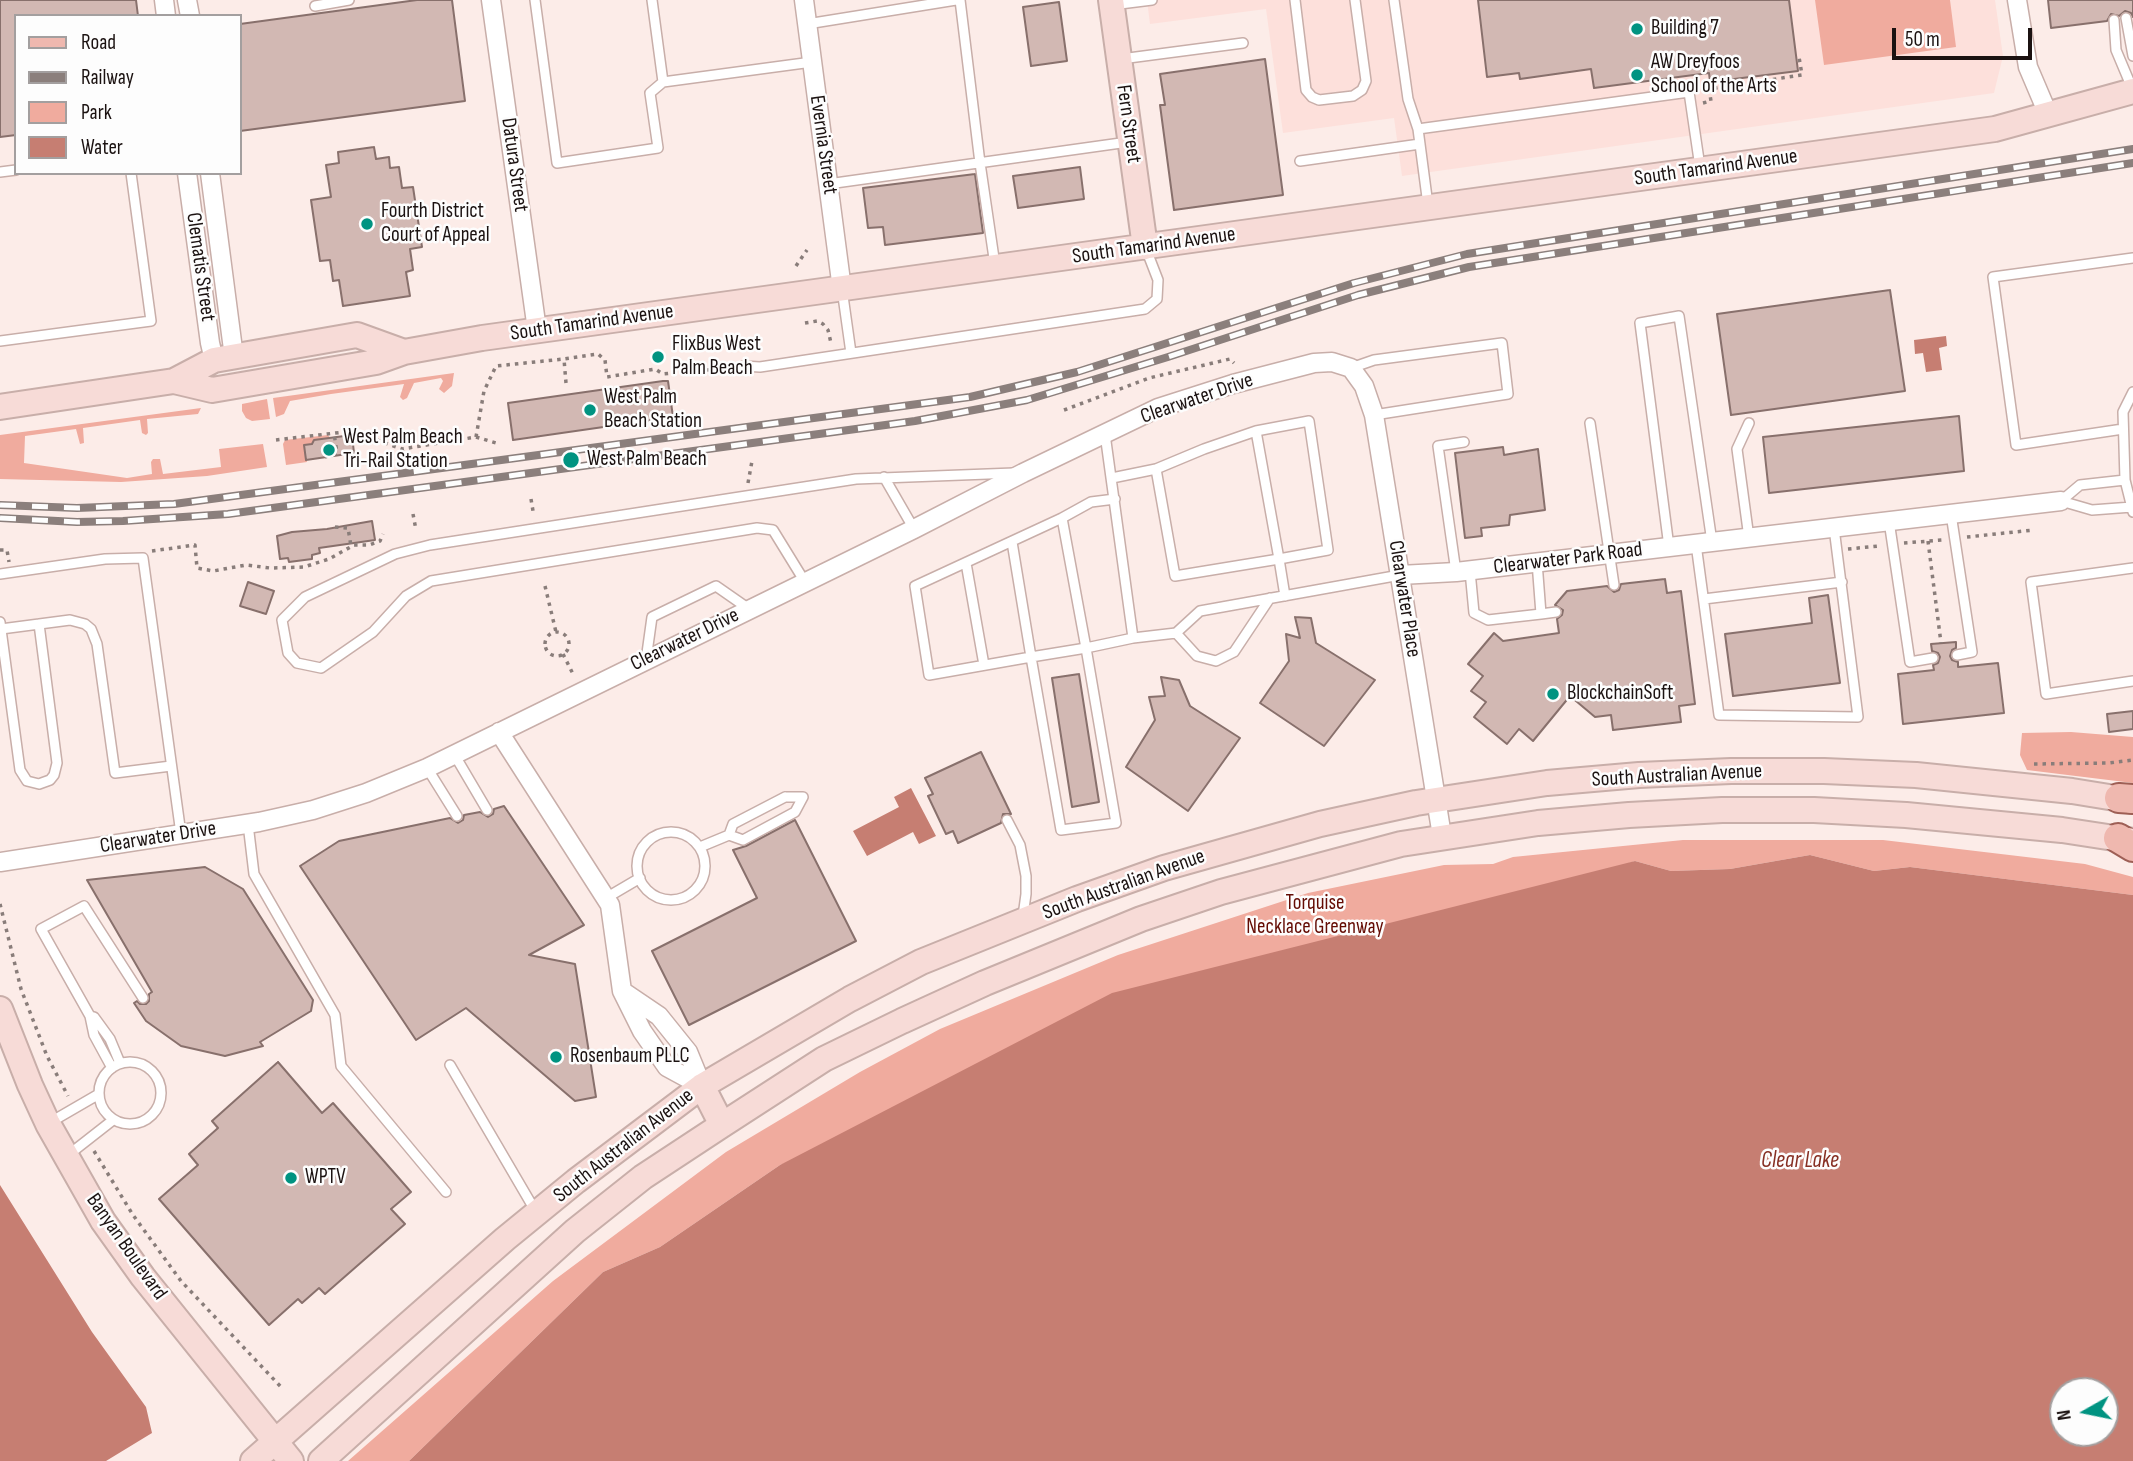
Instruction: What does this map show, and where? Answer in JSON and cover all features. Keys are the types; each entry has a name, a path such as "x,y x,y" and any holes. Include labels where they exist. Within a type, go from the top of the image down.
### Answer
{"main road":[{"name":"Fern Street","path":"1112,3 1145,247"},
{"name":"South Tamarind Avenue","path":"174,381 212,390 376,362 404,352 537,330 1995,129 2133,90"},
{"path":"0,407 174,381 224,358 357,335 404,352"},
{"path":"231,386 242,373 293,346"},
{"name":"South Australian Avenue","path":"253,1461 323,1397 537,1213 702,1086 892,976 1152,872 1320,824 1437,799 1547,783 1639,775 1824,771 1916,775 2128,799"},
{"name":"South Australian Avenue","path":"321,1461 575,1231 643,1177 824,1059 1073,945 1221,892 1374,851 1442,836 1538,823 1629,815 1761,810 1906,815 2128,842"},
{"name":"Banyan Boulevard","path":"0,1009 48,1124 103,1221 143,1277 291,1461"},
{"path":"702,1086 722,1125"}],"street":[{"name":"Datura Street","path":"491,0 537,330"},
{"name":"Evernia Street","path":"804,0 842,289"},
{"path":"2017,0 2028,66 2048,114"},
{"name":"Clematis Street","path":"187,175 210,343 224,358"},
{"name":"Clematis Street","path":"210,175 224,358"},
{"name":"Clearwater Drive","path":"0,862 248,824 313,810 366,793 427,768 1158,408 1233,384 1314,363 1332,362 1351,368"},
{"name":"Clearwater Place","path":"1351,368 1364,386 1374,415 1442,836"},
{"name":"Clearwater Park Road","path":"1399,576 1463,571 2061,501"},
{"path":"499,732 610,905 622,991 642,1031 667,1066 702,1086"},
{"path":"622,991 659,1016 688,1052 702,1086"}],"lane":[{"path":"316,6 349,0"},
{"path":"535,0 557,163 658,148 650,93 663,82 812,62"},
{"path":"652,0 663,82"},
{"path":"807,24 958,0 996,268"},
{"path":"1112,3 1152,0"},
{"path":"1295,0 1306,90 1319,100 1353,96 1362,90 1366,81 1355,0"},
{"path":"1394,0 1408,99 1418,129 1429,207"},
{"path":"2126,18 2133,56"},
{"path":"2114,20 2116,50 2133,90"},
{"path":"1119,59 1243,43"},
{"path":"1418,129 1689,92 1701,170"},
{"path":"828,184 1130,142"},
{"path":"1300,161 1420,144"},
{"path":"0,341 151,321 131,175"},
{"path":"743,366 760,367 1145,309 1157,299 1158,280 1145,247"},
{"path":"2123,429 2016,445 1993,277 2133,258"},
{"path":"842,289 851,353"},
{"path":"1669,547 1640,323 1679,316 1704,543 1704,599 1719,715 1858,717 1834,527"},
{"path":"1351,368 1374,360 1502,343 1508,394 1374,415"},
{"path":"2133,392 2123,412 2125,480 2133,512"},
{"path":"1112,478 1156,470 1204,449 1256,431 1309,421 1328,550 1175,576 1156,470"},
{"path":"1590,423 1614,585"},
{"path":"1749,424 1737,449 1749,538"},
{"path":"1256,431 1285,596"},
{"path":"1105,434 1133,639"},
{"path":"1464,442 1438,446 1474,613 1488,620 1556,612"},
{"path":"805,582 773,530 757,528 431,581 406,596 373,632 321,668 297,663 288,653 282,620 304,597 395,554 430,545 856,479 1023,473"},
{"path":"884,477 914,529"},
{"path":"2061,501 2080,485 2125,480"},
{"path":"1115,499 1091,502 1062,519 915,586 929,675 1176,633 1197,656 1216,661 1234,652 1269,598"},
{"path":"2061,501 2092,510 2132,506"},
{"path":"1951,514 1972,652 1957,655"},
{"path":"1012,542 1061,830 1116,823 1062,519"},
{"path":"1889,521 1910,662 1933,659"},
{"path":"0,573 105,559 143,558 181,834"},
{"path":"1537,562 1541,614"},
{"path":"966,563 984,665"},
{"path":"2133,568 2031,582 2046,694 2133,681"},
{"name":"Clearwater Park Road","path":"1176,633 1200,611 1399,576"},
{"path":"1704,599 1842,582"},
{"path":"646,660 652,617 716,586 749,609"},
{"path":"39,624 57,762 50,780 39,784 27,780 20,770 0,626 70,620 85,624 95,636 115,772 171,765"},
{"path":"454,754 487,810"},
{"path":"427,768 457,816"},
{"path":"700,847 729,835 743,840 794,813 803,797 785,797 733,824 729,835"},
{"path":"764,808 773,824"},
{"path":"1007,820 1020,845 1026,876 1022,922"},
{"path":"248,824 254,874 335,1016 341,1066 446,1192"},
{"path":"672,832 692,839 700,847 704,857 702,879 697,888 688,895 666,899 654,895 640,878 639,856 651,838 672,832"},
{"path":"606,898 640,878"},
{"path":"116,1065 110,1039 94,1017 90,1016 41,929 84,906 143,998"},
{"path":"142,1063 158,1077 162,1098 159,1108 143,1122 122,1124 105,1113 99,1094 105,1075 116,1065 142,1063"},
{"path":"450,1065 537,1213"},
{"path":"48,1124 99,1094"},
{"path":"66,1158 113,1120"}],"path":[{"path":"1690,105 1711,102 1709,89 1802,75 1799,57 1796,57"},
{"path":"796,265 807,250"},
{"path":"805,323 817,321 828,330 833,356"},
{"path":"476,437 484,391 496,366 598,354 605,360 607,377 655,369 663,374 743,366"},
{"path":"564,359 566,383"},
{"path":"1064,410 1149,378 1230,359 1234,363"},
{"path":"276,440 344,432 363,435 402,449 476,437 496,443"},
{"path":"325,457 338,456 334,433"},
{"path":"402,449 404,456"},
{"path":"749,485 752,461"},
{"path":"531,499 533,511"},
{"path":"413,514 416,530"},
{"path":"334,527 348,526 351,546"},
{"path":"1838,550 2034,530"},
{"path":"143,558 150,551 195,545 197,568 213,571 246,565 270,568 304,567 329,559 351,546 380,541 383,534"},
{"path":"1928,541 1941,643"},
{"path":"545,586 556,632"},
{"path":"556,632 563,634 568,640 568,648 563,654 551,655 545,646 548,635 556,632"},
{"path":"563,654 573,674"},
{"path":"0,904 20,989 47,1056 69,1098"},
{"path":"99,1160 133,1214 181,1281 281,1387"}],"shaded area":[{"name":"AW Dreyfoos School of the Arts","path":"1147,0 1995,0 2003,56 1994,93 1402,176 1394,118 1283,133 1266,9 1150,24"}],"green space":[{"path":"1815,0 1950,0 1956,47 1824,65"},
{"path":"454,373 452,386 444,393 439,389 443,381 441,378 414,383 407,398 403,400 400,397 404,384 290,401 284,414 276,417 273,398"},
{"path":"267,399 270,419 252,421 246,418 242,404"},
{"path":"201,408 198,414 147,419 146,435 142,433 140,420 83,428 84,443 80,444 76,429 25,436 24,463 127,478 152,474 153,459 160,459 163,474 221,467 219,449 263,444 267,467 207,476 121,482 0,479 0,435"},
{"path":"328,435 331,439 314,440 313,444 304,445 307,462 286,465 283,444 285,440"},
{"path":"2071,732 2133,737 2133,783 2027,770 2020,755 2022,733"},
{"name":"Torquise Necklace Greenway","path":"1683,840 1883,840 2085,864 2133,877 2133,895 1910,867 1874,871 1810,855 1730,869 1671,871 1635,861 780,1165 660,1247 603,1272 409,1461 348,1461 553,1281 726,1152 860,1072 940,1029 1118,955 1308,893 1444,865 1493,864 1513,857"}],"water":[{"path":"1946,336 1947,346 1939,348 1942,370 1926,372 1923,353 1915,354 1914,340"},
{"path":"911,788 936,836 919,844 913,832 867,856 853,831 899,807 894,797"},
{"name":"Clear Lake","path":"1810,855 1874,871 1910,867 2133,895 2133,1461 409,1461 603,1272 660,1247 780,1165 1112,993 1635,861 1671,871 1730,869"},
{"path":"0,1185 92,1332 146,1407 152,1433 106,1461 0,1461"}],"building":[{"path":"0,0 136,0 138,14 14,14 14,135 0,137"},
{"path":"417,0 452,0 465,101 242,131 242,24"},
{"name":"Building 7","path":"1478,0 1789,0 1798,71 1710,82 1709,73 1594,88 1591,69 1520,79 1519,73 1487,77"},
{"path":"2048,0 2133,0 2133,17 2125,11 2119,16 2111,14 2107,21 2051,28"},
{"path":"1059,2 1067,61 1031,66 1023,7"},
{"path":"1265,59 1283,195 1174,210 1160,105 1165,105 1160,74"},
{"name":"Fourth District Court of Appeal","path":"374,147 376,159 389,157 390,168 399,167 402,188 413,187 422,247 410,249 413,270 406,272 410,296 343,306 339,280 333,281 330,260 320,261 311,200 331,197 326,165 339,163 338,152"},
{"path":"1080,167 1084,199 1018,208 1013,176"},
{"path":"975,174 983,233 885,245 883,227 868,228 863,188"},
{"path":"1890,290 1905,391 1731,415 1717,314"},
{"name":"West Palm Beach Station","path":"668,381 673,417 513,440 508,403"},
{"path":"1959,416 1964,471 1769,493 1763,437"},
{"name":"West Palm Beach Tri-Rail Station","path":"352,435 354,453 306,460 304,445 312,444 314,440"},
{"path":"1503,447 1504,455 1538,449 1545,510 1510,515 1509,525 1481,528 1482,536 1465,538 1455,453"},
{"path":"372,521 375,540 319,548 320,553 312,555 312,559 289,562 288,558 280,559 277,536"},
{"path":"1665,579 1667,593 1681,591 1695,704 1679,706 1681,722 1613,730 1611,715 1595,717 1570,696 1533,741 1519,729 1507,744 1474,717 1486,702 1471,691 1483,676 1468,664 1494,633 1503,641 1559,633 1557,619 1563,610 1555,605 1567,591 1607,586 1614,592 1619,590 1621,584"},
{"path":"248,582 274,591 266,614 240,606"},
{"path":"1828,595 1840,683 1733,696 1725,634 1812,623 1809,598"},
{"path":"1295,617 1311,618 1316,643 1375,680 1324,746 1260,703 1289,661 1286,634 1300,638"},
{"path":"1956,642 1956,648 1950,656 1958,662 1958,667 1998,663 2004,713 1903,724 1898,674 1934,670 1933,665 1938,663 1940,657 1932,651 1931,644"},
{"path":"1079,674 1099,802 1072,807 1052,678"},
{"path":"1161,677 1179,680 1190,706 1240,738 1188,811 1126,767 1155,720 1149,697 1165,696"},
{"path":"2133,711 2133,729 2109,732 2107,714"},
{"path":"981,752 1011,814 1003,814 1001,823 958,843 953,831 946,834 928,796 933,794 925,778"},
{"path":"504,806 584,925 529,955 575,964 596,1097 575,1101 466,1008 416,1040 300,866 339,841 450,818 458,823 463,820 464,815 480,812 488,817 493,814 494,809"},
{"path":"795,820 856,941 689,1025 652,951 757,898 733,850"},
{"path":"205,867 243,889 313,1000 311,1011 260,1042 263,1046 225,1056 181,1046 146,1021 134,1003 137,1001 146,1004 152,992 87,880"},
{"name":"WPTV","path":"278,1062 322,1113 333,1103 411,1192 391,1209 405,1224 325,1294 319,1288 302,1303 298,1299 269,1325 159,1199 198,1165 189,1154 218,1128 212,1121"}],"railway":[{"path":"0,505 77,508 174,504 970,397 1077,372 1354,283 1467,254 2133,149"},
{"path":"0,518 77,522 228,514 915,421 1027,400 1358,295 1469,267 2133,163"}],"place":[{"name":"Building 7","path":"1637,29"},
{"name":"AW Dreyfoos School of the Arts","path":"1637,75"},
{"name":"Fourth District Court of Appeal","path":"367,224"},
{"name":"FlixBus West Palm Beach","path":"658,357"},
{"name":"West Palm Beach Station","path":"590,410"},
{"name":"West Palm Beach Tri-Rail Station","path":"329,450"},
{"name":"West Palm Beach","path":"571,460"},
{"name":"BlockchainSoft","path":"1553,694"},
{"name":"Rosenbaum PLLC","path":"556,1057"},
{"name":"WPTV","path":"291,1178"}]}
